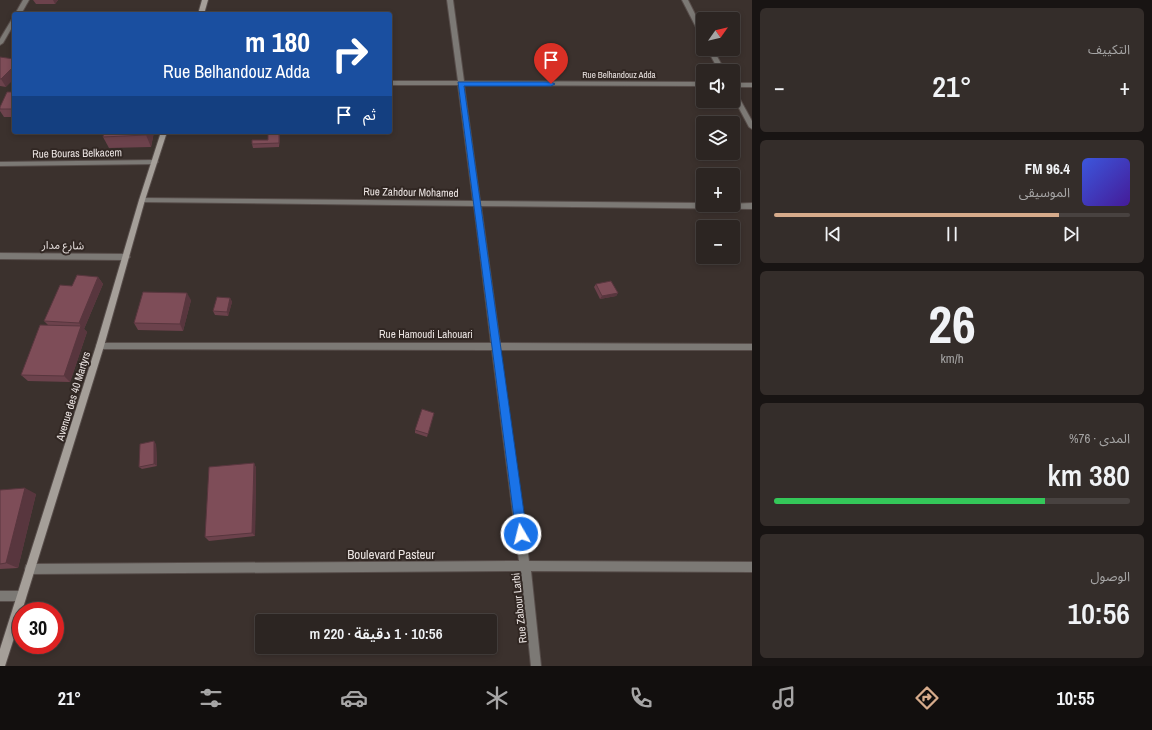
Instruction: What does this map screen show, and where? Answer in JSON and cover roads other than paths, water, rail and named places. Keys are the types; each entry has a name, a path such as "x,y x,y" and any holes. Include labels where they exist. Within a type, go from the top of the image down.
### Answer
{"main road":[{"path":"202,12 205,0"},
{"name":"Avenue des 40 Martyrs","path":"0,666 100,346 142,200 163,134"}],"street":[{"path":"19,12 26,0"},
{"name":"Rue Zabour Larbi","path":"450,0 525,566 536,666"},
{"path":"685,0 696,21"},
{"path":"0,43 12,23"},
{"name":"Rue Belhandouz Adda","path":"392,83 696,84"},
{"path":"740,84 752,84"},
{"path":"740,105 752,127"},
{"name":"Rue Bouras Belkacem","path":"0,164 155,162"},
{"name":"Rue Zahdour Mohamed","path":"142,200 752,206"},
{"name":"شارع مدار","path":"0,256 126,257"},
{"name":"Rue Hamoudi Lahouari","path":"100,346 495,345 752,347"},
{"name":"Boulevard Pasteur","path":"30,569 525,566 752,567"},
{"path":"0,596 21,596"}]}
